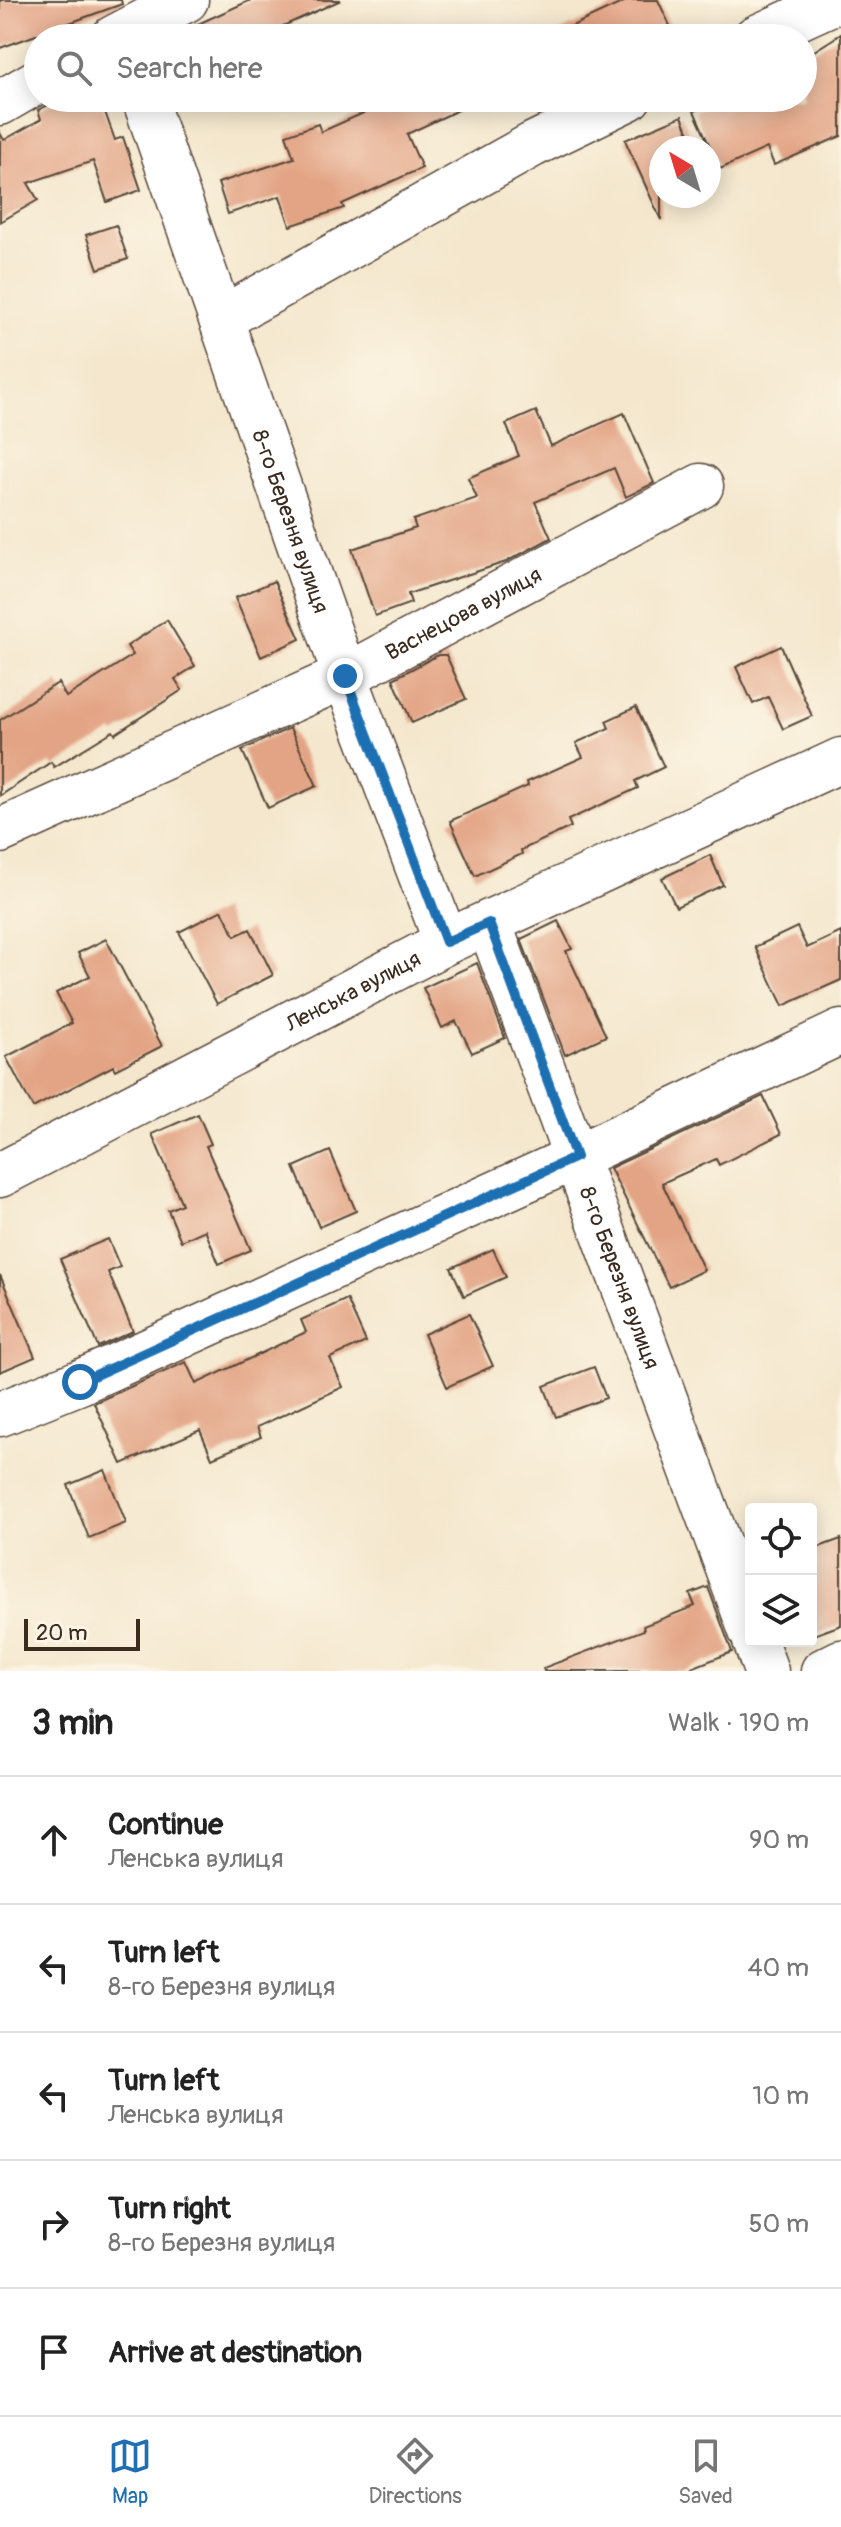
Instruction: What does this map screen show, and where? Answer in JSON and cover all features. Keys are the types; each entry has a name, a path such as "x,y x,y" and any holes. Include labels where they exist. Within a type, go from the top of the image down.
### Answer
{"street":[{"path":"125,24 186,0"},
{"path":"786,24 838,0"},
{"path":"0,103 24,89"},
{"name":"8-го Березня вулиця","path":"149,112 345,676 446,942"},
{"path":"221,319 532,145 600,112"},
{"name":"Васнецова вулиця","path":"0,831 345,676 701,486"},
{"name":"Ленська вулиця","path":"0,1175 446,942 841,760"},
{"name":"8-го Березня вулиця","path":"489,923 745,1615"},
{"path":"0,1414 80,1382 576,1157 841,1032"},
{"path":"757,1647 766,1671"},
{"path":"823,1671 841,1662"}],"building":[{"path":"0,0 121,0 122,4 67,24 24,24 24,39 0,48"},
{"path":"251,0 341,0 288,24 198,24"},
{"path":"628,0 658,0 669,24 576,24"},
{"path":"841,34 841,136 774,165 767,148 721,169 721,136 705,136 694,112 817,112 817,49"},
{"path":"39,112 105,112 115,140 123,137 141,190 107,202 93,161 28,183 38,200 0,222 0,133 4,140 41,119"},
{"path":"366,112 454,112 407,134 422,168 342,204 344,208 290,226 280,196 228,214 218,183 294,158 286,135 318,124 321,132"},
{"path":"682,116 690,136 649,136 649,193 625,140"},
{"path":"116,225 128,259 98,269 86,235"},
{"path":"536,411 551,446 624,413 654,483 626,497 614,468 535,502 551,538 506,562 408,594 411,603 375,616 352,549 416,528 413,520 477,498 468,478 519,456 506,424"},
{"path":"274,581 300,639 261,657 235,598"},
{"path":"167,620 195,666 175,679 182,690 115,734 113,731 54,767 51,762 0,796 0,720 58,683 66,697 133,655 127,646"},
{"path":"781,646 812,716 783,729 768,697 753,704 736,667"},
{"path":"438,655 446,655 466,699 412,723 393,679"},
{"path":"636,707 664,767 635,781 638,788 568,820 571,827 475,876 450,821 583,757 576,743 609,728 606,721"},
{"path":"290,728 317,786 268,808 242,750"},
{"path":"710,855 723,885 676,907 662,878"},
{"path":"222,910 235,936 250,929 273,975 217,1004 179,932"},
{"path":"558,921 572,949 566,951 606,1036 565,1055 521,939"},
{"path":"797,927 807,948 841,932 841,980 783,1006 755,947"},
{"path":"106,939 162,1046 115,1070 113,1066 33,1108 6,1057 72,1023 56,993 90,976 78,953"},
{"path":"477,963 505,1038 472,1053 456,1021 442,1028 423,988"},
{"path":"763,1096 781,1134 719,1165 716,1159 662,1183 704,1270 669,1287 610,1168"},
{"path":"198,1114 211,1144 206,1146 251,1250 219,1264 205,1230 181,1241 168,1210 182,1204 152,1134"},
{"path":"330,1151 356,1211 319,1227 294,1167"},
{"path":"108,1239 120,1267 108,1272 133,1331 98,1347 60,1259"},
{"path":"493,1249 506,1277 464,1296 451,1268"},
{"path":"0,1275 35,1357 0,1372"},
{"path":"347,1299 366,1342 330,1358 343,1387 257,1427 261,1437 212,1458 200,1430 122,1464 94,1403 186,1362 196,1384 306,1332 301,1320"},
{"path":"469,1314 493,1366 447,1387 424,1334"},
{"path":"594,1367 606,1398 556,1417 544,1386"},
{"path":"105,1470 126,1523 89,1538 68,1485"},
{"path":"841,1539 841,1625 817,1634 817,1575 817,1548"},
{"path":"708,1587 732,1652 684,1671 544,1671 543,1668 644,1630 643,1626 695,1606 690,1594"}],"route":[{"path":"80,1382 576,1157 489,923 446,942 345,676"}]}
